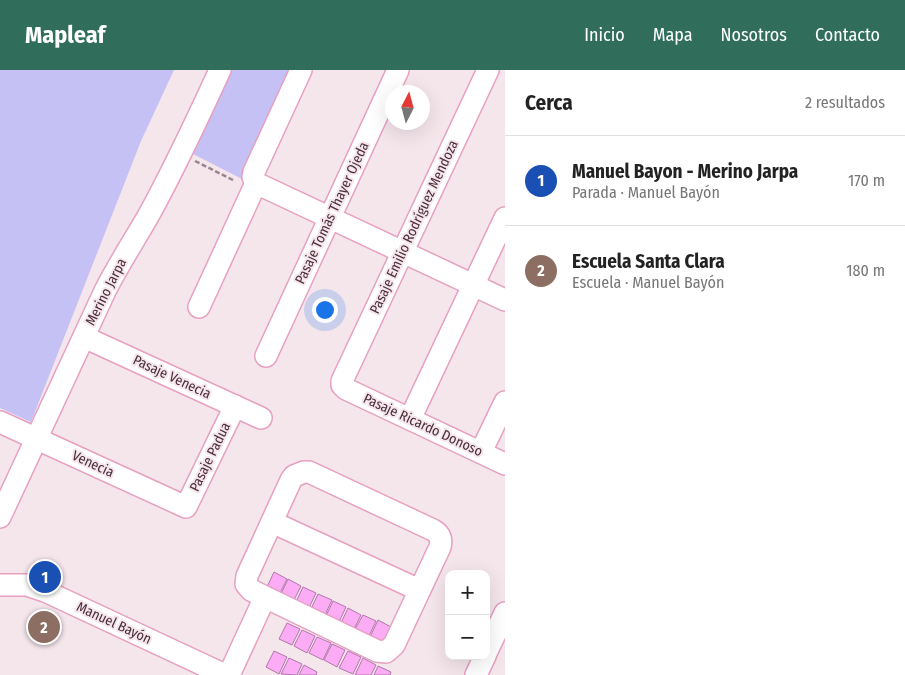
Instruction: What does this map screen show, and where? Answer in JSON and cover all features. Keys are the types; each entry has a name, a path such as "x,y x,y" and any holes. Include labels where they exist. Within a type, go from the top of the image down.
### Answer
{"street":[{"name":"Merino Jarpa","path":"0,517 118,264 150,212 220,70"},
{"path":"199,307 254,186 254,172 301,70"},
{"name":"Pasaje Tomás Thayer Ojeda","path":"266,356 328,218 398,70"},
{"name":"Pasaje Emilio Rodríguez Mendoza","path":"342,385 343,378 488,70"},
{"path":"254,186 505,300"},
{"path":"410,419 505,218"},
{"name":"Pasaje Venecia","path":"84,336 261,418"},
{"name":"Pasaje Ricardo Donoso","path":"342,385 346,389 505,464"},
{"path":"481,452 505,402"},
{"name":"Pasaje Padua","path":"186,507 235,406"},
{"name":"Venecia","path":"0,422 186,507"},
{"path":"304,472 327,480 438,532 441,542 440,547 419,590 394,645 391,649 381,652 251,590 246,584 246,580 294,476 304,472"},
{"path":"272,522 419,590"},
{"path":"0,568 36,587"},
{"name":"Manuel Bayón","path":"0,585 16,584 36,587 195,668 227,675"},
{"path":"227,675 265,597"},
{"path":"490,644 505,612"},
{"path":"476,675 482,660"}],"path":[{"path":"180,154 254,186"}],"shaded area":[{"path":"0,70 174,70 141,141 31,422 0,408"},
{"path":"231,70 292,70 242,179 193,154"}],"building":[{"path":"274,572 287,579 279,595 266,589"},
{"path":"288,579 301,586 293,602 280,596"},
{"path":"303,587 316,593 308,610 295,604"},
{"path":"318,594 332,600 324,617 310,611"},
{"path":"333,601 346,607 338,624 325,618"},
{"path":"348,608 361,615 353,631 340,625"},
{"path":"363,615 376,621 368,638 354,631"},
{"path":"378,620 391,627 383,643 370,637"},
{"path":"287,623 300,629 292,645 279,639"},
{"path":"302,630 315,636 307,653 294,646"},
{"path":"317,637 331,643 323,660 309,653"},
{"path":"332,644 345,650 337,667 324,660"},
{"path":"274,651 287,657 279,674 266,667"},
{"path":"348,651 361,657 353,674 339,668"},
{"path":"289,658 302,664 297,675 281,674"},
{"path":"363,658 376,665 371,675 355,675"},
{"path":"304,665 317,672 316,675 299,675"},
{"path":"378,666 391,672 390,675 374,675"}],"place":[{"name":"Manuel Bayon - Merino Jarpa","path":"45,577"},
{"name":"Escuela Santa Clara","path":"44,627"}]}
